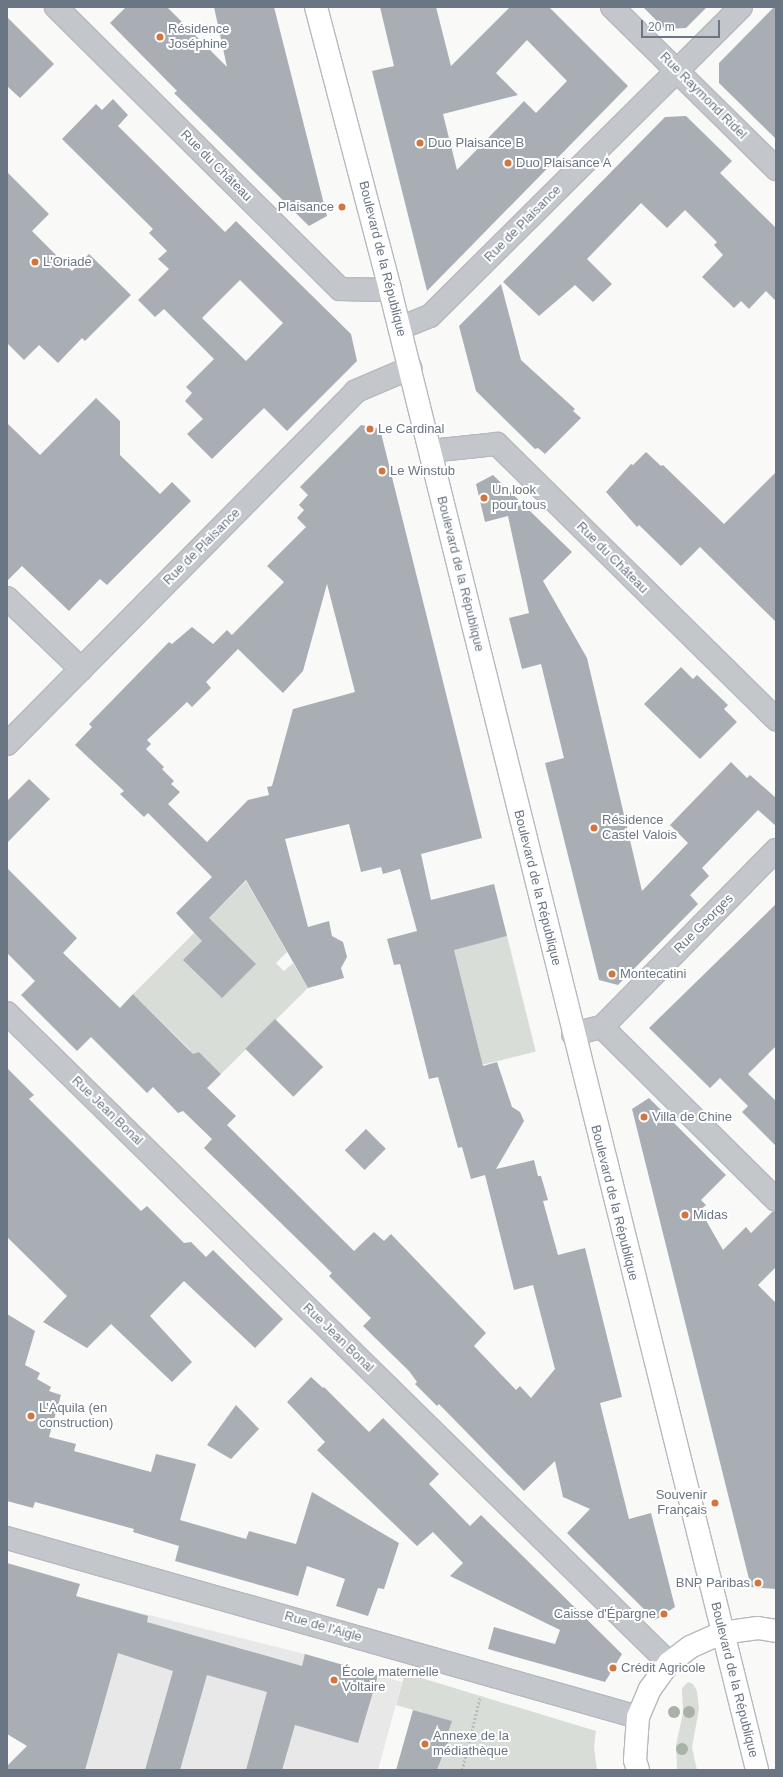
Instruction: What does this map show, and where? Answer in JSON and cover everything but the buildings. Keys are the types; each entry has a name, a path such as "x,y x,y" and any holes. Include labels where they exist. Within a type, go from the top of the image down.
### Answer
{"main road":[{"name":"Boulevard de la République","path":"316,7 400,328 573,1034 757,1770"},
{"path":"638,1770 635,1760 638,1717 650,1689 669,1663 690,1647 722,1633 758,1628 776,1632"}],"street":[{"name":"Rue du Château","path":"56,7 340,289 390,290"},
{"name":"Rue Raymond Ridel","path":"612,7 776,169"},
{"name":"Rue de Plaisance","path":"400,328 430,316 741,7"},
{"name":"Rue de Plaisance","path":"7,744 356,391 410,368"},
{"name":"Rue du Château","path":"430,451 497,444 776,719"},
{"path":"7,598 81,669"},
{"name":"Rue Georges","path":"602,1027 776,850"},
{"name":"Rue Jean Bonal","path":"7,1013 669,1663"},
{"path":"573,1034 602,1027 776,1200"},
{"name":"Rue de l'Aigle","path":"7,1538 638,1717"}],"path":[{"path":"462,1770 486,1673"}],"shaded area":[{"path":"246,881 287,952 276,963 284,971 293,963 308,988 221,1074 199,1052 185,1065 180,1060 190,1050 133,994"},
{"path":"507,936 536,1051 482,1065 454,949"},
{"path":"97,1602 305,1654 402,1682 378,1770 33,1770"},
{"path":"405,1673 596,1731 594,1747 597,1770 437,1770 446,1749 451,1721 396,1705"},
{"path":"688,1682 693,1684 697,1691 699,1709 692,1747 697,1770 677,1770 676,1745 683,1713 682,1688"}],"place":[{"name":"Résidence Joséphine","path":"160,37"},
{"name":"Duo Plaisance B","path":"420,143"},
{"name":"Duo Plaisance A","path":"508,163"},
{"name":"Plaisance","path":"342,207"},
{"name":"L'Oriade","path":"35,262"},
{"name":"Le Cardinal","path":"370,429"},
{"name":"Le Winstub","path":"382,471"},
{"name":"Un look pour tous","path":"484,498"},
{"name":"Résidence Castel Valois","path":"594,828"},
{"name":"Montecatini","path":"612,974"},
{"name":"Villa de Chine","path":"644,1117"},
{"name":"Midas","path":"685,1215"},
{"name":"L'Aquila (en construction)","path":"31,1416"},
{"name":"Souvenir Français","path":"715,1503"},
{"name":"BNP Paribas","path":"758,1583"},
{"name":"Caisse d'Épargne","path":"664,1614"},
{"name":"Crédit Agricole","path":"613,1668"},
{"name":"École maternelle Voltaire","path":"334,1680"},
{"name":"Annexe de la médiathèque","path":"425,1744"}]}
